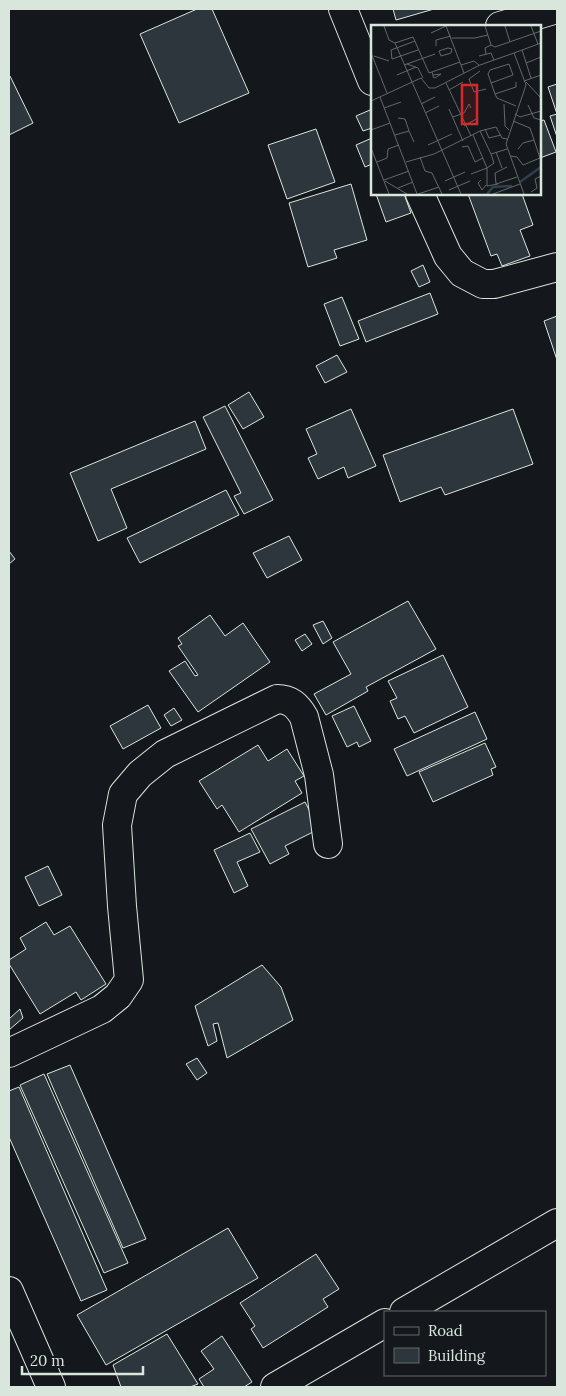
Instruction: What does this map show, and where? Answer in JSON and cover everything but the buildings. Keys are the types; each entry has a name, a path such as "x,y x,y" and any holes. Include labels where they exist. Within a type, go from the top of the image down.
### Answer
{"street":[{"path":"343,9 370,70"},
{"path":"503,25 557,9"},
{"path":"420,195 448,256 462,273 482,284 494,284 557,267"},
{"path":"9,1053 102,1009 118,996 129,980 117,825 123,794 140,774 165,754 276,700 292,702 299,708 304,717 318,775 328,844"},
{"path":"406,1311 557,1223"},
{"path":"9,1291 51,1387"},
{"path":"275,1387 384,1324"}]}
